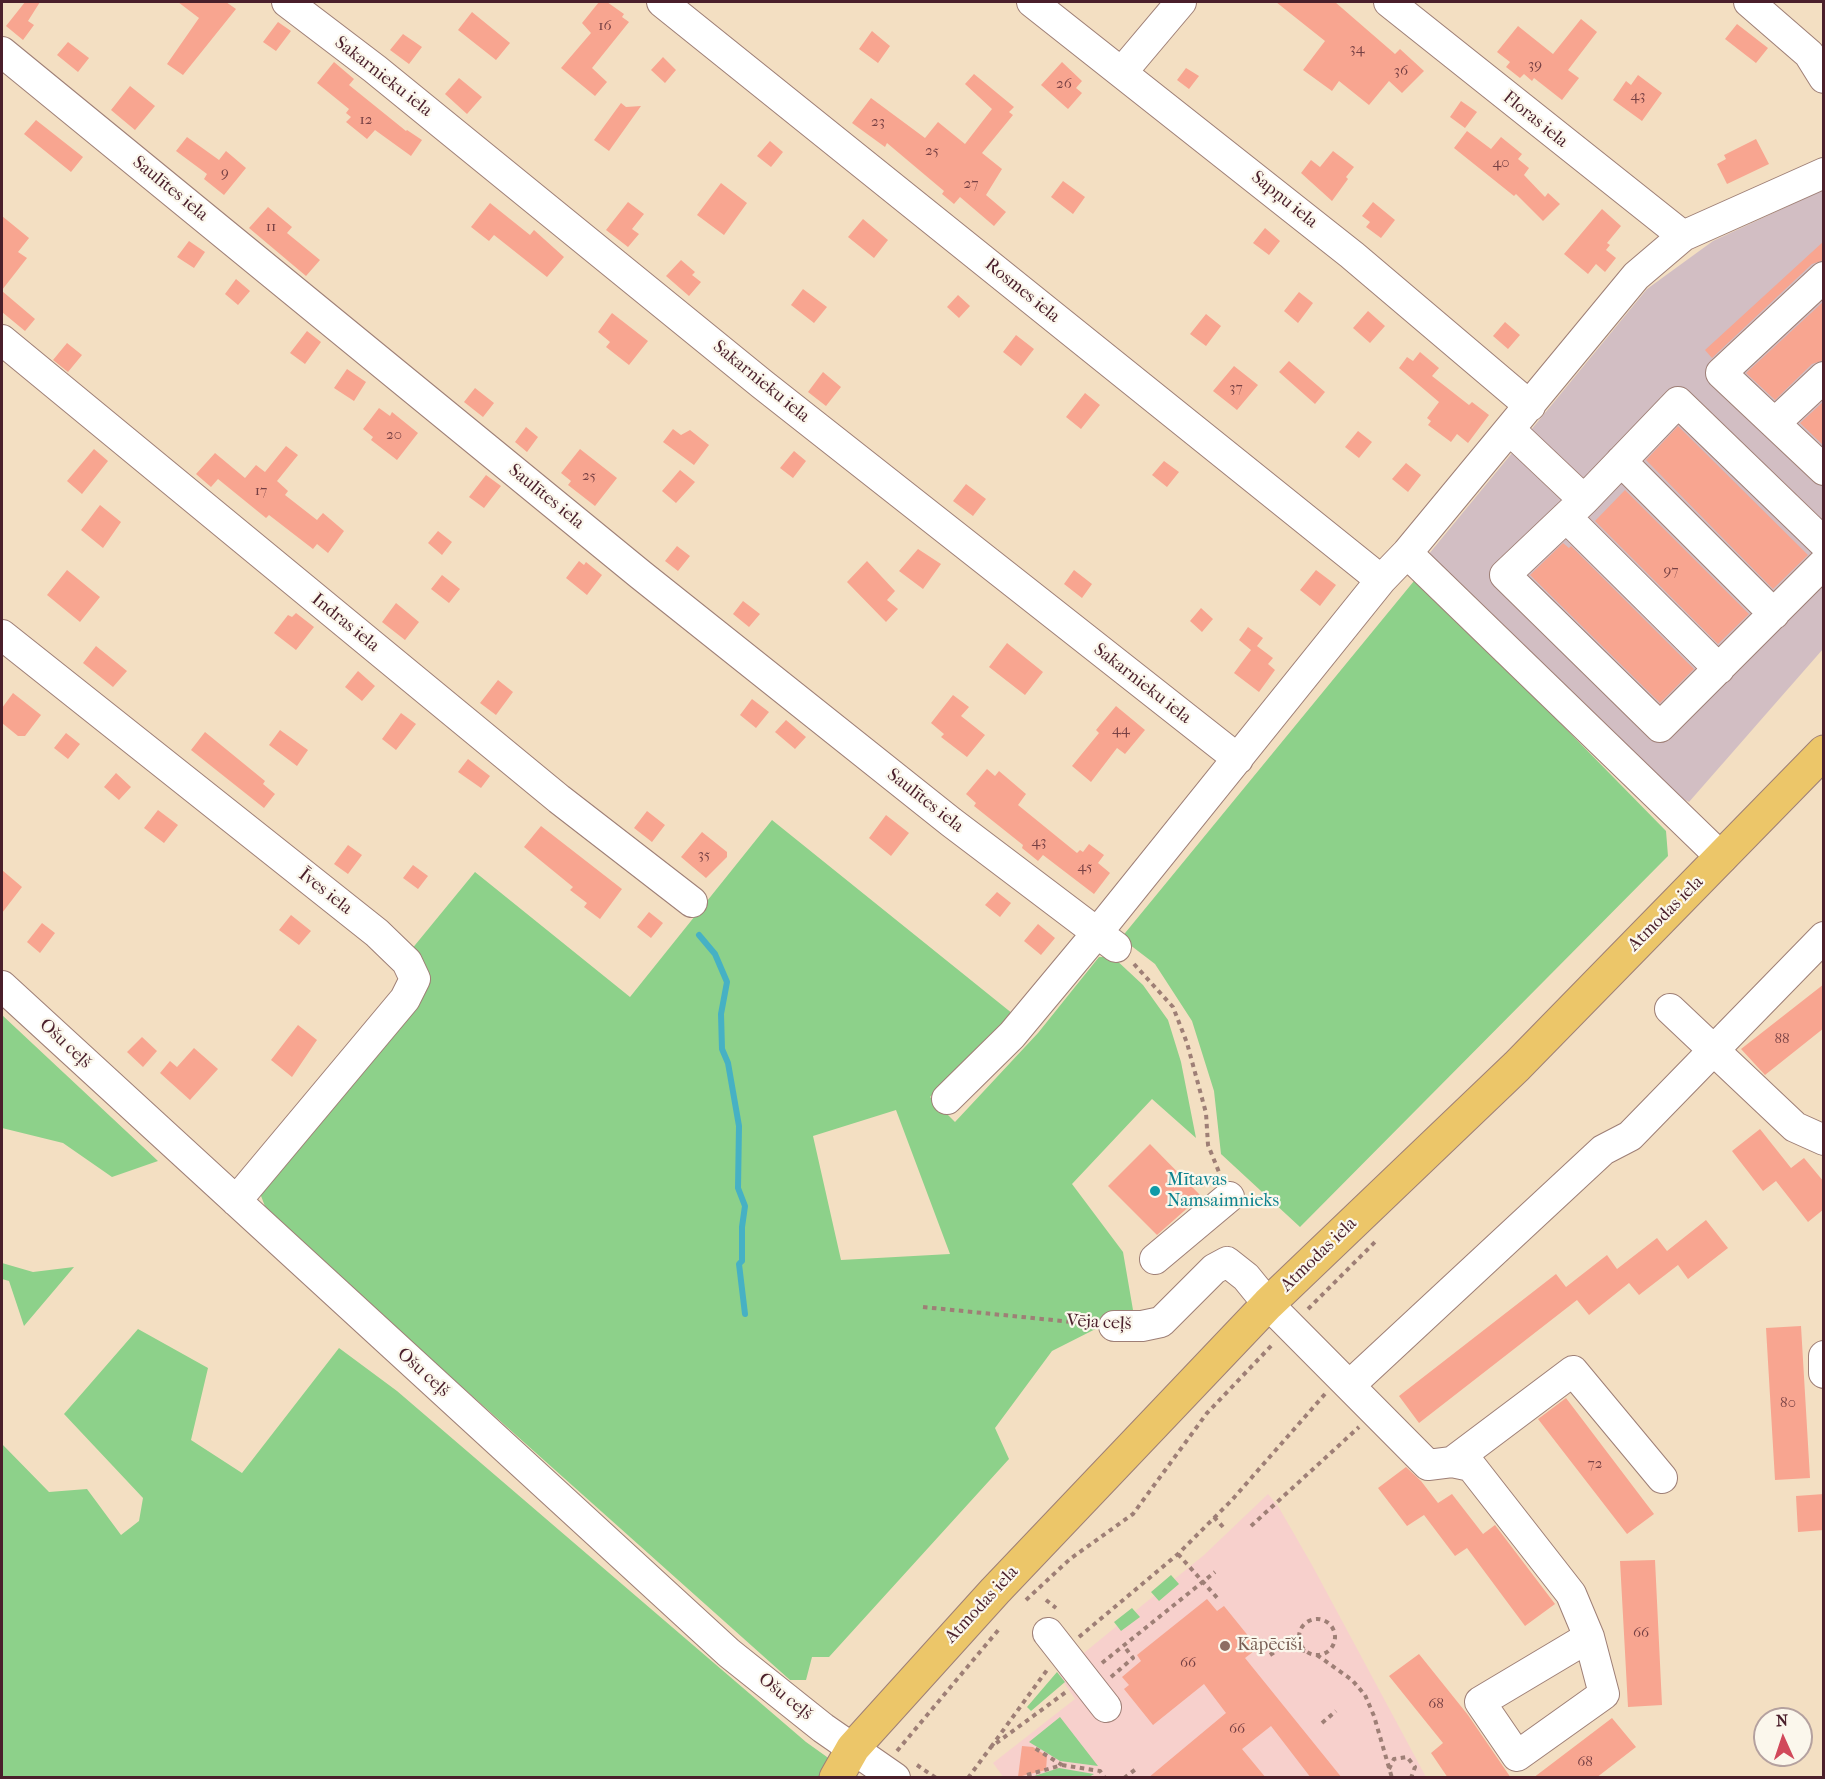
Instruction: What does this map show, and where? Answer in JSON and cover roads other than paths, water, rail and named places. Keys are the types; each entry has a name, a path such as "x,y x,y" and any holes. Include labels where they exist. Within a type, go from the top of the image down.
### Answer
{"main road":[{"name":"Atmodas iela","path":"836,1778 853,1748 995,1591 1280,1315 1517,1066 1824,752"}],"street":[{"name":"Sakarnieku iela","path":"287,2 375,69 938,524 1238,759"},
{"name":"Rosmes iela","path":"662,2 1381,580"},
{"name":"Sapņu iela","path":"1032,2 1352,255 1530,406"},
{"path":"1122,72 1181,2"},
{"name":"Floras iela","path":"1389,2 1683,236"},
{"path":"1749,2 1809,54 1824,78"},
{"name":"Saulītes iela","path":"2,52 650,582 951,822 1107,940"},
{"path":"947,1099 1107,940 1238,759 1381,580 1407,553 1636,276 1683,236 1824,173"},
{"path":"1824,278 1722,373 1824,470"},
{"name":"Indras iela","path":"2,340 559,799 692,902"},
{"path":"1775,423 1824,377"},
{"path":"1824,543 1678,402 1575,509 1505,575 1660,727 1824,563"},
{"path":"1510,430 1575,509 1719,669"},
{"path":"1621,461 1774,614"},
{"path":"1407,553 1722,858"},
{"name":"Īves iela","path":"2,635 377,933 407,962 415,980 405,999 236,1201"},
{"path":"1348,1382 1603,1150 1630,1136 1712,1049 1824,937"},
{"name":"Ošu ceļš","path":"2,986 729,1653 823,1728 889,1773"},
{"path":"1670,1010 1795,1127 1824,1140"},
{"path":"1155,1259 1229,1197"},
{"name":"Vēja ceļš","path":"1114,1326 1161,1322 1214,1269 1227,1262 1246,1277 1280,1315"},
{"path":"1280,1315 1428,1465 1452,1462 1471,1466 1571,1594 1588,1637 1604,1694 1517,1756 1480,1702 1588,1637"},
{"path":"1824,1356 1824,1373"},
{"path":"1452,1462 1573,1371 1662,1478"},
{"path":"1055,1642 1106,1707"}],"waterway":[{"path":"699,935 715,954 727,982 721,1014 722,1049 728,1063 739,1126 738,1188 745,1206 742,1227 742,1261 739,1264 745,1314"}],"place":[{"name":"Mītavas Namsaimnieks","path":"1155,1191"},
{"name":"Kāpēcīši","path":"1225,1646"}]}
